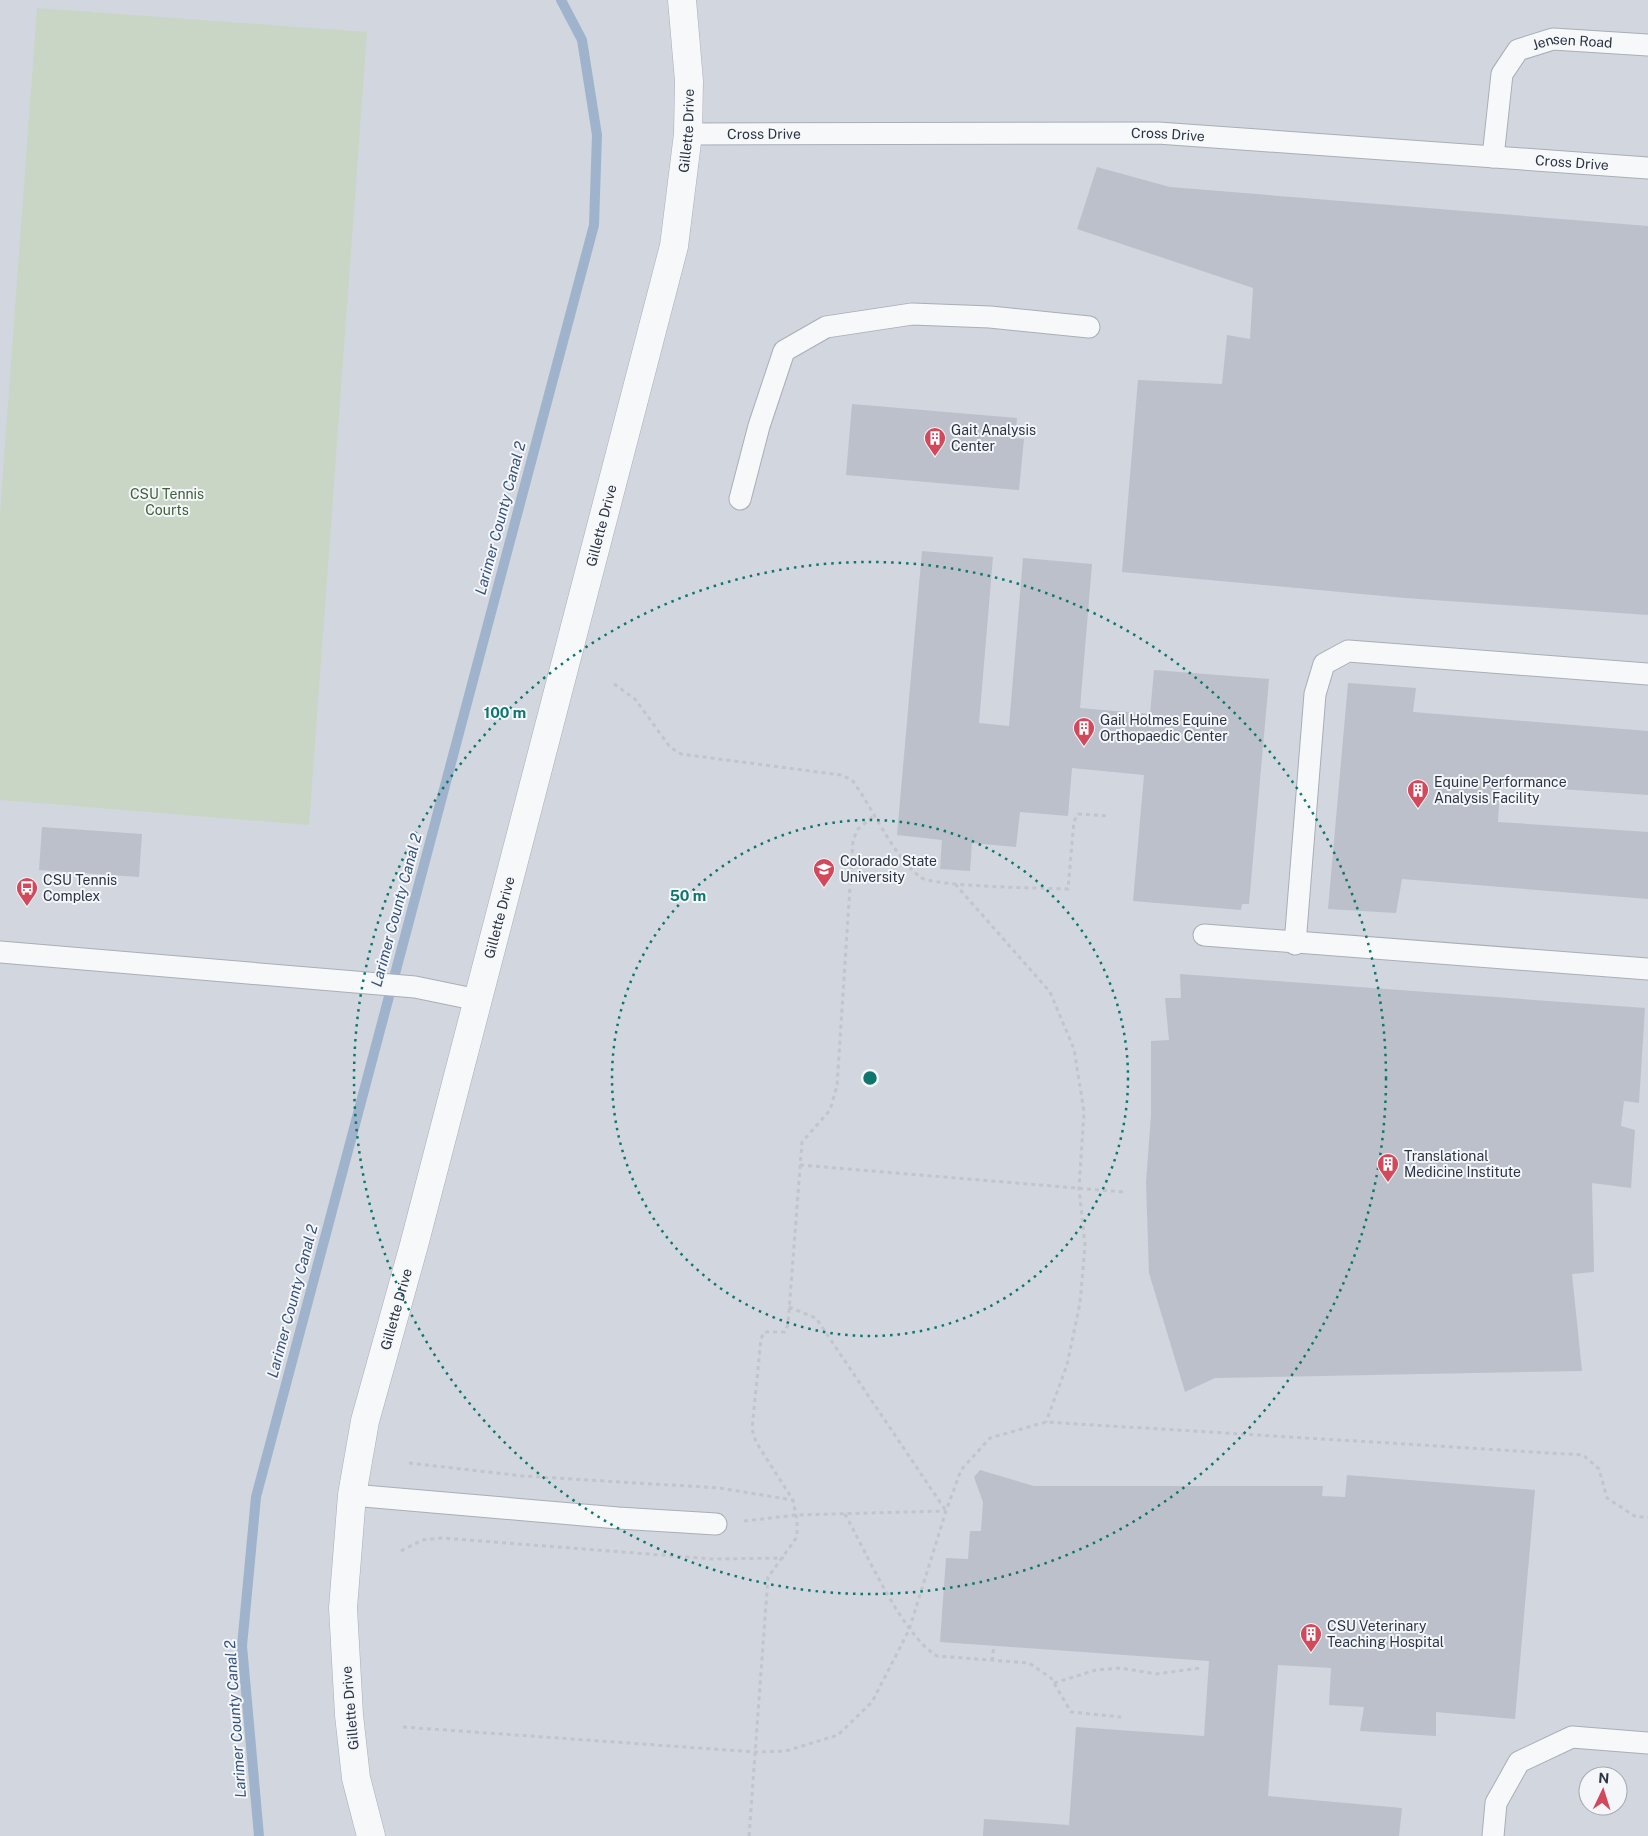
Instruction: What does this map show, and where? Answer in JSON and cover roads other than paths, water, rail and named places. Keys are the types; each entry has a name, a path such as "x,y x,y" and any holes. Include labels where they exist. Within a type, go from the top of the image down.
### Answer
{"street":[{"name":"Gillette Drive","path":"371,1836 356,1778 349,1715 343,1608 352,1495 366,1421 478,1000 674,246 688,134 689,81 682,0"}],"lane":[{"name":"Jensen Road","path":"1493,157 1502,74 1518,50 1553,39 1648,45"},
{"name":"Cross Drive","path":"688,134 1158,133 1648,168"},
{"path":"740,499 759,426 784,351 826,328 912,314 990,317 1089,328"},
{"path":"1295,944 1315,694 1324,664 1348,651 1648,674"},
{"path":"1204,935 1295,944 1648,969"},
{"path":"0,952 415,987 478,1000"},
{"path":"352,1495 618,1518 716,1524"},
{"path":"1493,1836 1496,1803 1519,1762 1572,1737 1648,1743"}],"waterway":[{"name":"Larimer County Canal 2","path":"259,1836 242,1646 256,1497 594,225 597,135 582,40 561,0"}],"place":[{"name":"Gait Analysis Center","path":"935,457"},
{"name":"Gail Holmes Equine Orthopaedic Center","path":"1084,747"},
{"name":"Equine Performance Analysis Facility","path":"1418,809"},
{"name":"Colorado State University","path":"824,888"},
{"name":"CSU Tennis Complex","path":"27,907"},
{"name":"Translational Medicine Institute","path":"1388,1183"},
{"name":"CSU Veterinary Teaching Hospital","path":"1311,1653"}],"park label":[{"name":"CSU Tennis Courts","path":"167,502"}]}
